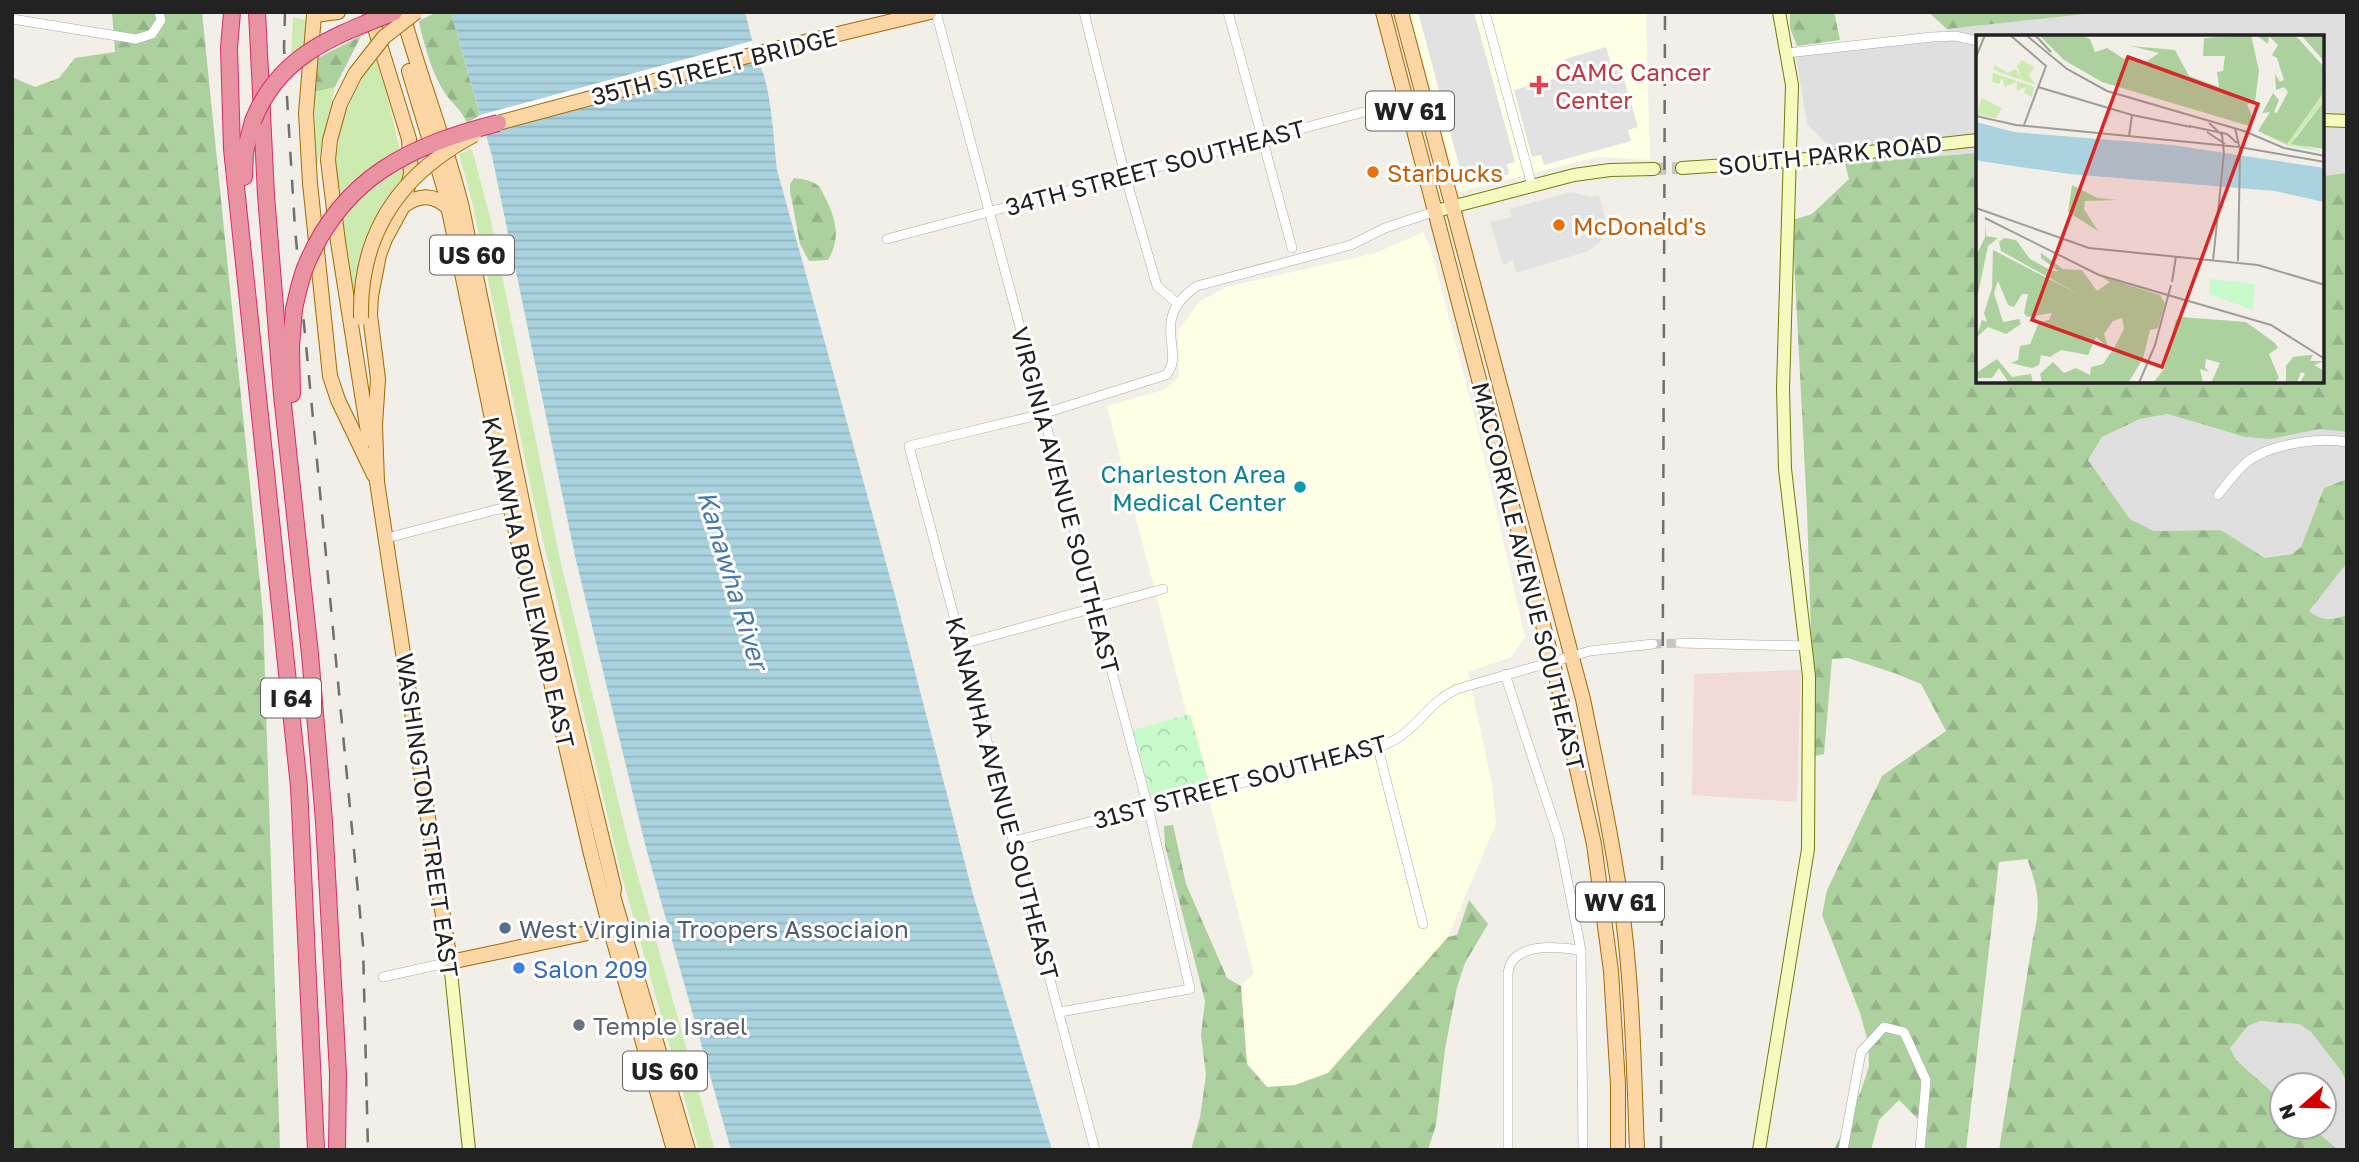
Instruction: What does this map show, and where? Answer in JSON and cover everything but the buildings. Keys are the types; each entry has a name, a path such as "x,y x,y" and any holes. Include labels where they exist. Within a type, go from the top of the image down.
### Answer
{"highway":[{"name":"I 64","path":"232,12 229,48 232,149 299,787 316,1150"},
{"name":"I 64","path":"257,12 266,195 282,395 293,481 324,821 338,1073 337,1150"},
{"path":"243,247 245,152 261,100 292,63 316,46 393,12"},
{"path":"293,481 291,347 294,309 304,269 321,236 349,197 397,159 456,133 498,122"}],"main road":[{"path":"310,13 338,12"},
{"name":"WASHINGTON STREET EAST","path":"370,12 409,139 411,174 403,206 385,239 373,276 370,315 378,379 375,425 377,482 450,962"},
{"name":"KANAWHA BOULEVARD EAST","path":"393,12 441,174 615,927 674,1150"},
{"name":"KANAWHA BOULEVARD EAST","path":"402,12 459,195 516,504 614,888 615,927 642,993 688,1150"},
{"path":"377,482 329,183 328,160 335,121 345,91 355,74 384,37 416,12"},
{"name":"35TH STREET BRIDGE","path":"375,425 361,318 366,261 379,224 414,176 426,165 498,122 755,54 930,12"},
{"name":"MACCORKLE AVENUE SOUTHEAST","path":"1383,12 1553,663 1594,844 1611,971 1618,1085 1618,1150"},
{"name":"MACCORKLE AVENUE SOUTHEAST","path":"1401,12 1572,657 1602,793 1624,924 1632,1023 1637,1150"},
{"name":"WASHINGTON STREET EAST","path":"310,13 306,113 310,183 330,376 338,400 377,482"},
{"path":"403,206 410,201 426,197 437,199 449,209"},
{"name":"KANAWHA BOULEVARD EAST","path":"614,888 620,894 644,986 642,993"},
{"path":"450,962 615,927"}],"street":[{"path":"12,19 136,39 152,34 161,20 159,12"},
{"name":"VIRGINIA AVENUE SOUTHEAST","path":"936,12 1148,807 1190,989 1060,1012"},
{"path":"1084,12 1125,176 1157,286 1178,304"},
{"path":"1228,12 1292,248"},
{"path":"1485,12 1532,186"},
{"path":"1759,1150 1808,849 1809,676 1784,459 1783,374 1792,85 1779,12"},
{"path":"1787,53 1932,37 1955,36 1976,41"},
{"name":"34TH STREET SOUTHEAST","path":"887,239 1424,96"},
{"path":"2324,120 2347,121"},
{"name":"SOUTH PARK ROAD","path":"1682,168 1789,161 1976,140"},
{"path":"1042,414 1166,375 1173,365 1170,324 1178,304 1197,286 1351,245 1388,227 1436,211 1574,175 1610,170 1654,169"},
{"name":"KANAWHA AVENUE SOUTHEAST","path":"1042,414 909,446 1095,1150"},
{"path":"2218,495 2248,461 2262,454 2316,439 2347,442"},
{"path":"387,538 516,504"},
{"path":"962,644 1163,589"},
{"path":"1680,643 1806,646"},
{"name":"31ST STREET SOUTHEAST","path":"1015,841 1378,748 1401,736 1442,696 1506,674 1590,651 1653,644"},
{"path":"1506,674 1559,838 1581,950 1583,1150"},
{"path":"1378,748 1423,924"},
{"path":"1508,1150 1507,972 1513,959 1525,952 1561,947 1581,950"},
{"path":"383,977 450,962"},
{"name":"WASHINGTON STREET EAST","path":"450,962 469,1150"},
{"path":"1843,1150 1861,1052 1884,1027 1904,1032 1926,1080 1920,1150"}],"shaded area":[{"name":"CAMC Cancer Center","path":"1410,12 1646,12 1650,160 1597,157 1459,192"},
{"path":"1418,12 1474,12 1515,162 1507,164 1509,174 1475,183 1472,174 1462,176"},
{"path":"2104,12 2347,12 2347,173 2324,176 2324,35 1976,35 1976,153 1845,164 1807,124 1796,57 1941,40 1947,29"},
{"path":"1606,47 1613,71 1621,69 1638,127 1628,130 1631,141 1544,165 1541,155 1532,157 1514,90 1569,75 1565,59"},
{"path":"1571,192 1591,197 1599,195 1609,233 1589,251 1516,273 1513,260 1503,265 1490,222 1512,217 1509,209"},
{"path":"1423,232 1431,249 1476,422 1525,637 1511,657 1468,672 1492,784 1496,824 1448,937 1328,1073 1295,1085 1267,1087 1247,1064 1241,986 1254,973 1107,406 1163,390 1179,377 1178,331 1199,302 1226,287 1376,253"},
{"path":"2168,414 2245,437 2270,439 2320,429 2347,432 2347,479 2324,488 2301,547 2292,554 2265,558 2221,530 2154,531 2130,519 2088,460 2102,437 2141,419"},
{"path":"2347,563 2347,615 2334,620 2320,619 2309,611"},
{"path":"1801,670 1797,802 1692,795 1694,674"},
{"path":"2260,1021 2299,1024 2311,1032 2342,1072 2347,1084 2347,1150 2338,1150 2328,1141 2338,1141 2338,1071 2268,1071 2268,1089 2236,1060 2230,1048 2248,1026"}],"green space":[{"path":"112,12 202,12 263,613 280,1150 12,1150 12,77 35,87 59,78 75,58 115,52"},
{"path":"437,12 451,12 480,115 467,123 442,88 433,71 425,45 419,21"},
{"path":"1790,12 1834,12 1840,40 1797,46 1790,28"},
{"path":"1928,12 2104,12 1947,29"},
{"path":"293,17 306,20 306,48 291,57"},
{"path":"361,36 335,87 314,92 318,58"},
{"path":"376,58 406,177 364,243 351,307 336,209 337,149 344,119 357,89"},
{"path":"335,87 316,170 314,92"},
{"path":"472,149 491,221 560,559 627,837 715,1150 699,1150 622,877 533,498 473,206 459,154"},
{"path":"1976,153 1976,383 2324,383 2324,176 2347,173 2347,432 2320,429 2270,439 2245,437 2168,414 2140,419 2102,437 2088,460 2130,519 2154,531 2221,530 2265,558 2292,554 2301,547 2324,488 2347,479 2347,563 2309,611 2327,619 2347,615 2347,1084 2342,1072 2311,1032 2299,1024 2260,1021 2248,1026 2230,1048 2236,1060 2268,1089 2268,1141 2328,1141 2338,1150 1999,1150 2038,907 2034,880 2027,859 1999,862 1966,1150 1918,1150 1918,1119 1899,1100 1879,1120 1871,1150 1834,1150 1861,1091 1869,1066 1868,1042 1860,1013 1822,915 1827,890 1882,776 1946,731 1921,684 1848,658 1832,659 1824,754 1815,756 1807,510 1792,220 1812,214 1849,179 1845,164"},
{"path":"794,178 818,185 829,205 836,236 828,260 809,261 800,244 790,191"},
{"path":"1190,714 1210,785 1152,801 1133,730"},
{"path":"1173,825 1186,884 1227,978 1241,986 1247,1064 1267,1087 1295,1085 1328,1073 1448,937 1457,935 1469,900 1488,924 1465,963 1457,987 1445,1049 1436,1125 1428,1150 1191,1150 1200,1117 1206,1075 1201,1035 1205,1001 1165,846 1164,826"}],"water":[{"name":"Kanawha River","path":"451,12 745,12 757,60 766,82 777,170 896,599 974,898 1052,1150 731,1150 646,848 575,556 492,156"}],"pier":[{"path":"752,41 757,60 500,127 486,136 480,115"}],"tunnel":[{"path":"1654,169 1682,168"},
{"path":"1653,644 1680,643"}],"railway":[{"path":"285,12 284,48 295,229 363,945 368,1150"},
{"path":"1661,1150 1665,12"}],"place":[{"name":"CAMC Cancer Center","path":"1539,85"},
{"name":"Starbucks","path":"1373,172"},
{"name":"McDonald's","path":"1559,225"},
{"name":"Charleston Area Medical Center","path":"1300,487"},
{"name":"West Virginia Troopers Associaion","path":"505,928"},
{"name":"Salon 209","path":"519,968"},
{"name":"Temple Israel","path":"579,1025"}]}
